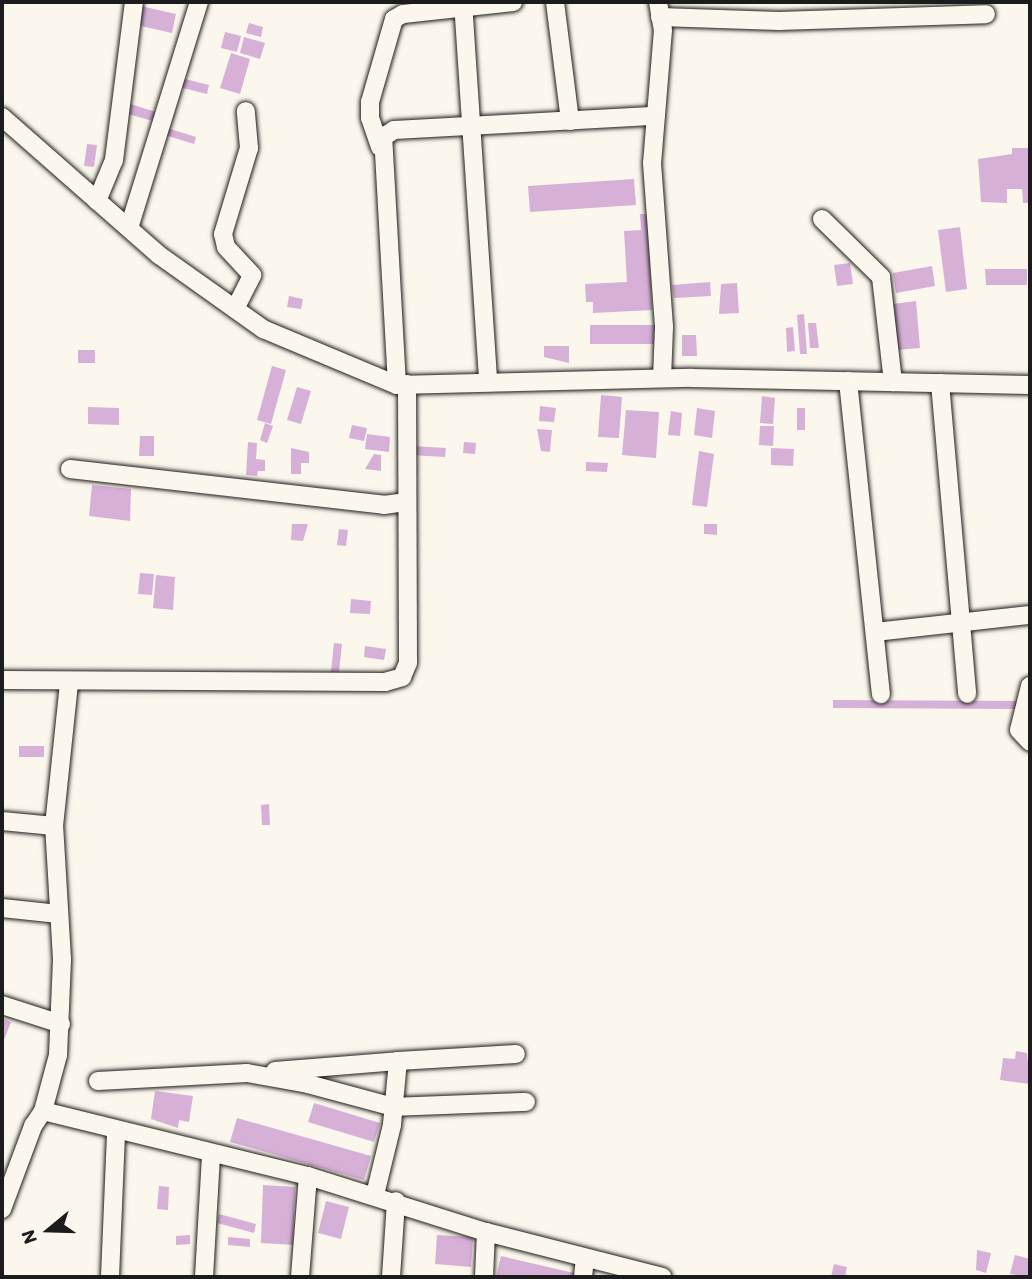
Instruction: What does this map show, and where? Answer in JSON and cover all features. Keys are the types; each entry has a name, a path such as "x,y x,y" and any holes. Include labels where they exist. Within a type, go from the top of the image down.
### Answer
{"street":[{"path":"97,201 114,160 134,2"},
{"path":"129,228 199,2"},
{"path":"2,680 69,683 397,680 408,663 402,384 380,146 370,118 370,102 394,19 402,14 463,4 513,2"},
{"path":"555,2 570,121"},
{"path":"463,4 474,127 488,382"},
{"path":"662,378 664,327 652,163 663,30 659,9 779,22 986,14"},
{"path":"235,309 252,275 226,247 223,234 249,148 246,111"},
{"path":"380,146 383,137 394,130 656,116"},
{"path":"2,119 129,228 263,329 402,384 662,378 1030,385"},
{"path":"822,219 881,277 893,383"},
{"path":"848,382 881,694"},
{"path":"940,383 967,694"},
{"path":"70,469 384,505 405,502"},
{"path":"874,632 1030,615"},
{"path":"2,1209 33,1126 43,1111 61,1024 54,826 69,683"},
{"path":"1030,686 1019,730 1030,742"},
{"path":"2,821 54,826"},
{"path":"2,908 59,914"},
{"path":"2,1005 61,1024"},
{"path":"97,1081 516,1054"},
{"path":"375,1195 393,1107 398,1061"},
{"path":"247,1073 308,1084 393,1107 526,1102"},
{"path":"43,1111 308,1176 486,1231 662,1277"},
{"path":"110,1277 116,1131"},
{"path":"204,1277 211,1154"},
{"path":"300,1277 308,1176"},
{"path":"391,1277 396,1201"},
{"path":"484,1277 486,1231"},
{"path":"583,1277 585,1258"}],"building":[{"path":"136,5 176,14 172,33 132,24"},
{"path":"249,23 263,27 261,37 246,33"},
{"path":"225,32 241,36 237,52 221,48"},
{"path":"244,37 265,43 260,59 240,53"},
{"path":"231,53 250,59 240,94 220,88"},
{"path":"177,77 209,85 207,94 175,86"},
{"path":"127,103 156,112 153,121 124,113"},
{"path":"167,128 196,137 194,144 165,135"},
{"path":"87,144 97,145 94,167 84,166"},
{"path":"1012,148 1030,148 1030,203 1023,203 1022,189 1007,189 1007,203 981,202 978,159 1012,154"},
{"path":"634,179 636,205 530,212 528,186"},
{"path":"640,214 648,214 652,310 593,313 593,302 586,302 585,284 627,282 624,231 641,230"},
{"path":"960,227 967,289 946,292 938,230"},
{"path":"850,263 853,284 837,286 834,265"},
{"path":"932,266 935,286 896,293 893,273"},
{"path":"985,269 1027,269 1027,285 986,285"},
{"path":"710,282 711,296 674,298 672,285"},
{"path":"737,283 739,313 719,314 721,284"},
{"path":"289,296 303,299 301,309 287,307"},
{"path":"916,301 920,348 898,350 893,304"},
{"path":"804,314 807,354 800,354 797,315"},
{"path":"808,323 816,323 819,348 810,348"},
{"path":"590,325 655,325 655,344 590,344"},
{"path":"793,327 795,351 787,352 786,328"},
{"path":"682,335 696,335 697,356 682,356"},
{"path":"544,346 569,346 569,363 544,357"},
{"path":"78,350 95,350 95,363 78,363"},
{"path":"272,366 286,370 271,424 257,420"},
{"path":"297,387 311,391 301,424 287,420"},
{"path":"601,395 622,397 619,438 598,437"},
{"path":"762,396 775,398 773,424 760,423"},
{"path":"540,406 556,408 554,422 539,421"},
{"path":"88,407 119,408 119,425 88,424"},
{"path":"697,408 715,411 712,438 694,435"},
{"path":"797,408 805,408 805,430 797,430"},
{"path":"626,410 659,412 656,458 622,455"},
{"path":"671,411 682,413 680,436 668,435"},
{"path":"265,423 273,426 267,443 260,440"},
{"path":"352,425 367,428 364,441 349,438"},
{"path":"760,426 774,426 773,446 759,445"},
{"path":"537,429 552,430 550,452 541,451"},
{"path":"367,434 390,437 389,452 365,449"},
{"path":"140,436 154,436 154,456 139,456"},
{"path":"248,442 257,443 256,459 265,460 265,471 258,471 257,476 246,475"},
{"path":"464,442 476,443 475,454 463,453"},
{"path":"411,446 446,448 445,457 410,455"},
{"path":"291,448 309,452 309,463 301,463 301,474 291,474"},
{"path":"771,448 794,449 793,466 771,465"},
{"path":"699,451 714,454 707,507 692,505"},
{"path":"374,454 381,455 381,471 365,469"},
{"path":"586,462 608,463 607,472 586,471"},
{"path":"92,485 131,489 130,521 89,516"},
{"path":"292,524 308,524 303,541 291,540"},
{"path":"704,524 717,524 717,535 704,534"},
{"path":"339,529 348,530 346,546 337,545"},
{"path":"140,573 154,574 152,595 138,594"},
{"path":"156,575 175,577 173,610 153,608"},
{"path":"351,599 371,601 370,614 350,613"},
{"path":"334,643 342,644 339,672 331,672"},
{"path":"365,646 386,649 384,660 364,657"},
{"path":"833,700 1018,701 1018,709 833,708"},
{"path":"19,746 44,746 44,757 19,757"},
{"path":"269,804 270,825 262,825 261,805"},
{"path":"2,1018 11,1022 2,1045"},
{"path":"1016,1051 1027,1053 1030,1084 1000,1080 1003,1058 1015,1059"},
{"path":"155,1091 193,1096 189,1122 179,1120 178,1128 151,1119"},
{"path":"314,1103 380,1123 374,1142 308,1122"},
{"path":"237,1118 371,1156 364,1180 230,1142"},
{"path":"263,1185 295,1187 293,1245 261,1243"},
{"path":"159,1186 169,1187 168,1210 157,1209"},
{"path":"326,1201 349,1207 341,1239 318,1233"},
{"path":"219,1214 256,1224 254,1233 217,1223"},
{"path":"190,1235 190,1244 176,1245 176,1236"},
{"path":"437,1235 473,1237 471,1267 435,1264"},
{"path":"228,1237 250,1239 250,1247 228,1245"},
{"path":"977,1250 991,1253 986,1273 976,1270"},
{"path":"1015,1255 1030,1259 1028,1277 1010,1274"},
{"path":"501,1256 574,1273 573,1277 496,1277"},
{"path":"834,1264 847,1267 845,1277 831,1277"}]}
